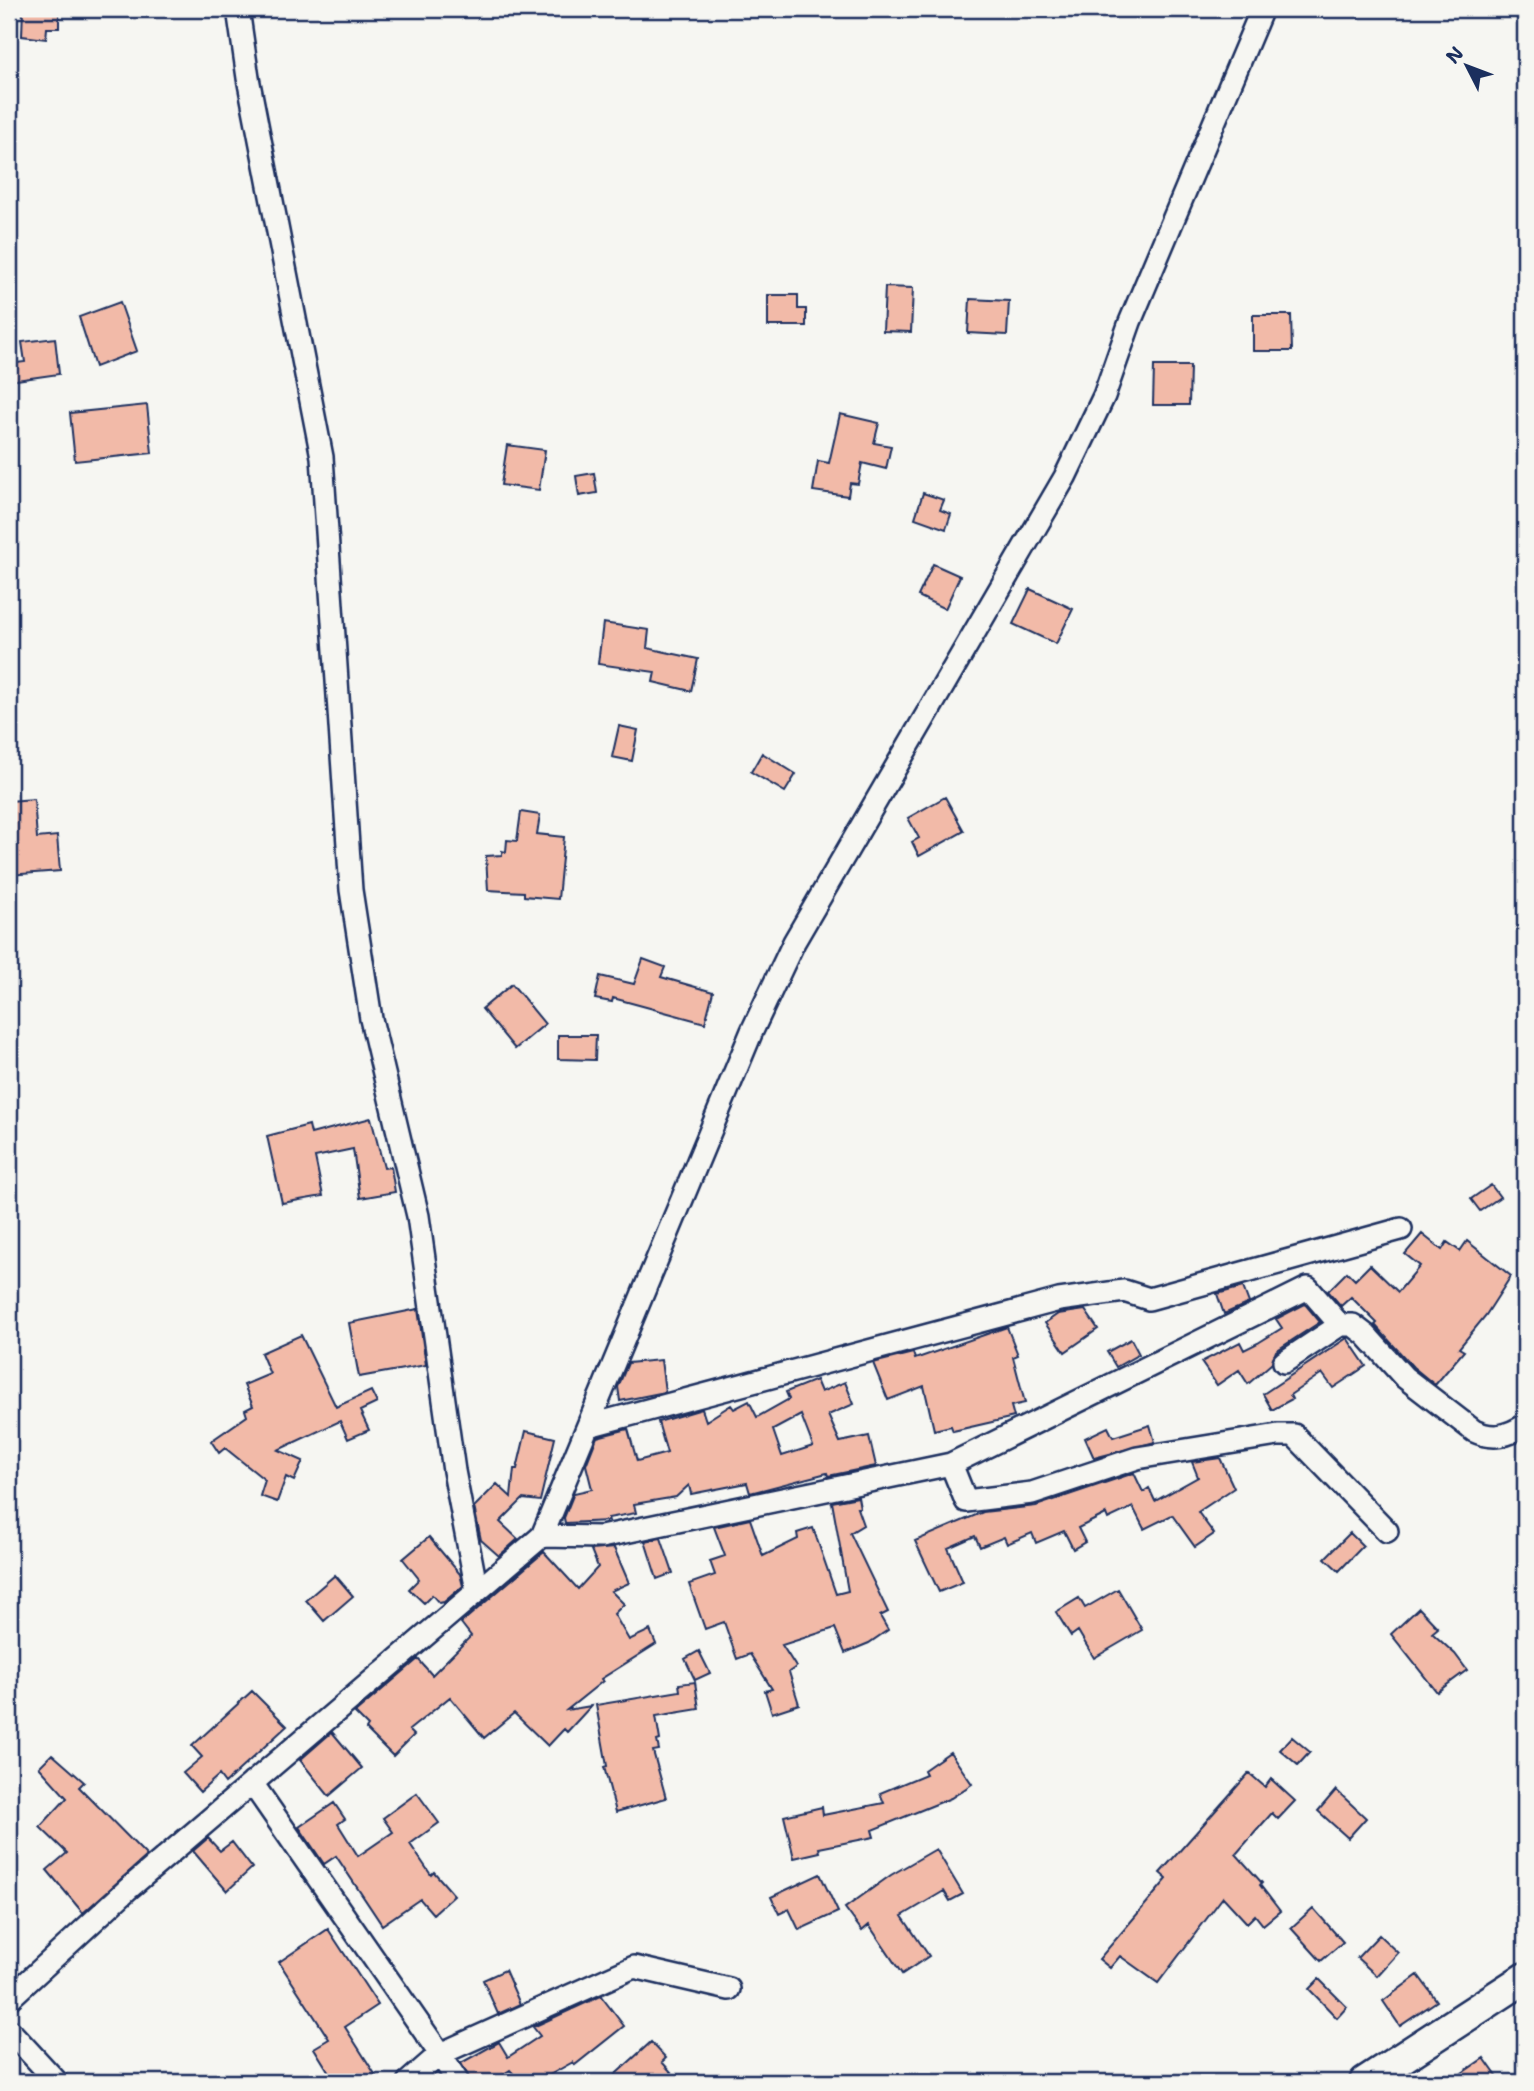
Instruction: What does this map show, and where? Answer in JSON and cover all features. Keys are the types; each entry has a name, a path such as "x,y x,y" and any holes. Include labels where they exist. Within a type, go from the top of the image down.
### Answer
{"main road":[{"path":"1365,2082 1525,1978"}],"street":[{"path":"238,9 248,78 322,457 338,728 353,903 371,1019 418,1216 454,1471 477,1591"},
{"path":"9,1998 128,1889 542,1536 752,1031 794,942 1065,477 1104,396 1130,322 1262,9"},
{"path":"587,1426 1059,1300 1124,1291 1149,1299 1401,1229"},
{"path":"542,1536 601,1537 951,1464 1308,1288 1340,1325"},
{"path":"1284,1362 1340,1325 1353,1325 1366,1335 1404,1377 1474,1431 1486,1437 1502,1436 1525,1425"},
{"path":"951,1464 966,1501 1032,1493 1137,1458 1278,1435 1294,1436 1387,1531"},
{"path":"252,1783 458,2082"},
{"path":"408,2082 440,2054 634,1967 729,1989"},
{"path":"9,2029 57,2082"}],"building":[{"path":"23,9 59,9 59,28 47,28 46,39 22,36"},
{"path":"885,287 913,288 911,332 883,331"},
{"path":"768,295 798,295 798,309 806,309 806,326 768,326"},
{"path":"970,299 1009,301 1007,335 968,333"},
{"path":"120,302 137,351 95,367 79,317"},
{"path":"1253,315 1291,315 1292,351 1253,351"},
{"path":"55,338 59,374 9,381 9,364 25,362 22,342"},
{"path":"1154,366 1190,366 1189,405 1153,405"},
{"path":"147,405 152,453 75,461 70,413"},
{"path":"840,414 879,423 874,443 891,446 886,469 862,463 858,484 850,483 848,496 813,491 818,461 829,463"},
{"path":"507,445 545,450 539,490 501,485"},
{"path":"594,473 597,493 579,496 576,476"},
{"path":"923,493 944,500 940,510 951,514 946,529 915,518"},
{"path":"933,564 960,576 945,609 918,596"},
{"path":"1030,589 1073,609 1056,644 1013,624"},
{"path":"603,623 649,630 647,648 698,659 691,691 653,682 655,672 598,664"},
{"path":"619,726 638,730 632,761 612,757"},
{"path":"762,753 796,774 785,792 751,772"},
{"path":"945,797 964,831 919,856 912,842 919,838 908,818"},
{"path":"34,799 37,838 57,836 60,871 9,875 9,801"},
{"path":"521,812 540,815 537,834 564,837 558,899 524,896 524,892 488,890 486,856 502,855 502,851 506,852 507,840 517,841"},
{"path":"643,959 665,967 661,977 713,992 705,1023 613,998 612,1002 595,999 600,976 634,984"},
{"path":"512,984 545,1024 515,1049 482,1009"},
{"path":"558,1035 596,1035 595,1060 558,1059"},
{"path":"371,1118 384,1168 391,1167 395,1192 360,1198 353,1149 315,1157 323,1196 282,1203 267,1136 309,1125 311,1134"},
{"path":"1491,1185 1500,1197 1480,1211 1471,1199"},
{"path":"1422,1234 1442,1250 1447,1242 1460,1251 1467,1241 1511,1276 1486,1315 1459,1348 1464,1351 1435,1385 1413,1367 1375,1325 1377,1323 1351,1297 1341,1306 1328,1291 1347,1272 1355,1280 1370,1265 1398,1292 1420,1266 1405,1254"},
{"path":"1243,1287 1249,1303 1224,1314 1217,1294"},
{"path":"1305,1304 1320,1322 1276,1351 1271,1364 1248,1384 1239,1370 1217,1385 1201,1362 1240,1342 1244,1350 1258,1343 1282,1328 1276,1319"},
{"path":"418,1309 426,1365 359,1377 349,1323"},
{"path":"1085,1310 1098,1329 1065,1352 1045,1323 1058,1314"},
{"path":"1007,1327 1018,1355 1013,1357 1025,1403 1011,1406 1014,1417 953,1431 951,1426 934,1430 924,1386 888,1400 873,1363 913,1353 915,1359"},
{"path":"301,1335 336,1407 371,1391 377,1403 360,1411 369,1430 348,1439 340,1421 278,1450 303,1461 294,1481 286,1477 277,1502 260,1496 265,1480 225,1448 219,1453 211,1441 247,1416 245,1410 253,1406 244,1385 270,1374 261,1353"},
{"path":"1347,1338 1366,1366 1333,1388 1322,1373 1290,1395 1292,1399 1272,1410 1263,1394"},
{"path":"1131,1339 1139,1354 1116,1367 1107,1352"},
{"path":"661,1360 665,1392 620,1401 618,1387 628,1363"},
{"path":"816,1380 821,1392 845,1382 854,1404 828,1415 840,1442 869,1436 876,1466 828,1476 827,1473 750,1493 747,1483 691,1494 689,1485 676,1497 634,1504 636,1513 608,1518 609,1521 565,1523 564,1518 574,1493 592,1489 586,1465 597,1437 628,1429 637,1461 667,1453 658,1422 702,1409 706,1421 731,1405 734,1409 749,1401 757,1417 789,1399 786,1392","holes":["801,1415 813,1446 782,1456 773,1430"]},
{"path":"1150,1425 1155,1442 1094,1458 1085,1438 1108,1427 1113,1437"},
{"path":"526,1431 555,1438 540,1501 523,1499 500,1522 518,1539 499,1556 481,1540 474,1507 497,1484 511,1497 514,1469 517,1469"},
{"path":"1220,1458 1234,1488 1198,1512 1214,1534 1195,1547 1172,1515 1144,1529 1133,1507 1108,1519 1106,1514 1078,1528 1085,1542 1073,1549 1064,1531 1036,1543 1032,1533 1007,1544 1004,1537 980,1547 975,1536 948,1548 963,1582 939,1592 915,1541 983,1512 1036,1506 1134,1473 1143,1492 1149,1488 1155,1501 1198,1477 1192,1462"},
{"path":"858,1497 860,1508 857,1508 863,1525 850,1533 888,1612 880,1616 888,1630 869,1643 845,1653 835,1628 782,1645 796,1667 789,1672 799,1704 772,1713 765,1691 772,1689 750,1654 737,1659 724,1622 705,1629 689,1584 715,1575 710,1561 725,1556 714,1527 750,1519 763,1556 798,1539 797,1533 813,1528 836,1594 848,1591 832,1502"},
{"path":"1350,1533 1363,1546 1339,1571 1325,1558"},
{"path":"429,1537 460,1574 463,1586 439,1603 432,1595 424,1603 409,1589 419,1579 403,1559"},
{"path":"661,1538 673,1573 657,1579 645,1541"},
{"path":"614,1548 629,1583 611,1591 624,1604 614,1614 629,1640 650,1630 656,1644 601,1679 603,1681 567,1710 591,1706 567,1732 564,1729 548,1746 514,1713 484,1738 450,1697 409,1730 414,1735 393,1756 366,1729 368,1726 355,1713 418,1659 432,1675 471,1636 461,1623 544,1552 578,1589 598,1567 591,1550"},
{"path":"335,1575 353,1596 324,1621 306,1600"},
{"path":"1118,1589 1142,1630 1094,1658 1078,1631 1071,1636 1056,1612 1079,1598 1085,1608"},
{"path":"1419,1608 1438,1628 1432,1633 1455,1654 1467,1670 1437,1692 1391,1634"},
{"path":"699,1651 710,1673 695,1680 685,1659"},
{"path":"695,1682 699,1709 656,1716 660,1740 657,1741 659,1750 653,1751 666,1798 616,1812 604,1767 607,1766 596,1705 680,1691 679,1684"},
{"path":"252,1691 287,1726 225,1783 219,1775 200,1792 183,1773 202,1757 192,1746"},
{"path":"332,1732 362,1768 329,1796 300,1760"},
{"path":"1292,1737 1310,1752 1298,1765 1280,1750"},
{"path":"950,1752 972,1784 951,1798 872,1830 874,1837 819,1848 820,1852 794,1858 784,1816 822,1807 823,1815 884,1803 880,1793 926,1774 924,1770"},
{"path":"52,1754 84,1782 79,1787 147,1856 83,1913 47,1870 67,1853 40,1827 67,1798 39,1767"},
{"path":"1249,1773 1265,1787 1271,1779 1295,1801 1278,1819 1272,1813 1236,1854 1262,1883 1260,1885 1280,1911 1263,1925 1255,1915 1247,1923 1223,1897 1158,1983 1120,1956 1110,1968 1099,1959 1167,1879 1160,1873"},
{"path":"1336,1790 1366,1818 1348,1838 1318,1811"},
{"path":"417,1793 439,1823 410,1844 431,1875 434,1872 454,1895 433,1914 420,1899 382,1925 336,1856 324,1864 299,1827 334,1803 345,1819 338,1824 358,1856 393,1832 383,1818"},
{"path":"208,1838 220,1851 232,1842 252,1868 227,1891 193,1851"},
{"path":"936,1849 963,1894 950,1901 944,1891 902,1916 929,1956 902,1974 869,1925 862,1931 845,1908 891,1875"},
{"path":"820,1874 838,1912 799,1930 789,1909 779,1914 771,1897"},
{"path":"1313,1908 1343,1942 1321,1961 1291,1928"},
{"path":"328,1929 378,2005 345,2027 380,2082 335,2082 314,2048 329,2039 279,1962"},
{"path":"1379,1935 1398,1953 1377,1976 1357,1958"},
{"path":"505,1970 520,2004 498,2014 483,1980"},
{"path":"1418,1975 1437,2001 1400,2026 1383,2001"},
{"path":"1319,1979 1347,2007 1337,2018 1309,1989"},
{"path":"601,1996 624,2026 575,2065 573,2062 537,2082 521,2082 510,2070 491,2082 471,2082 461,2063 499,2042 508,2057 540,2036 533,2027"},
{"path":"651,2042 666,2058 662,2062 680,2082 607,2082"},
{"path":"1484,2058 1501,2082 1449,2082"}]}
